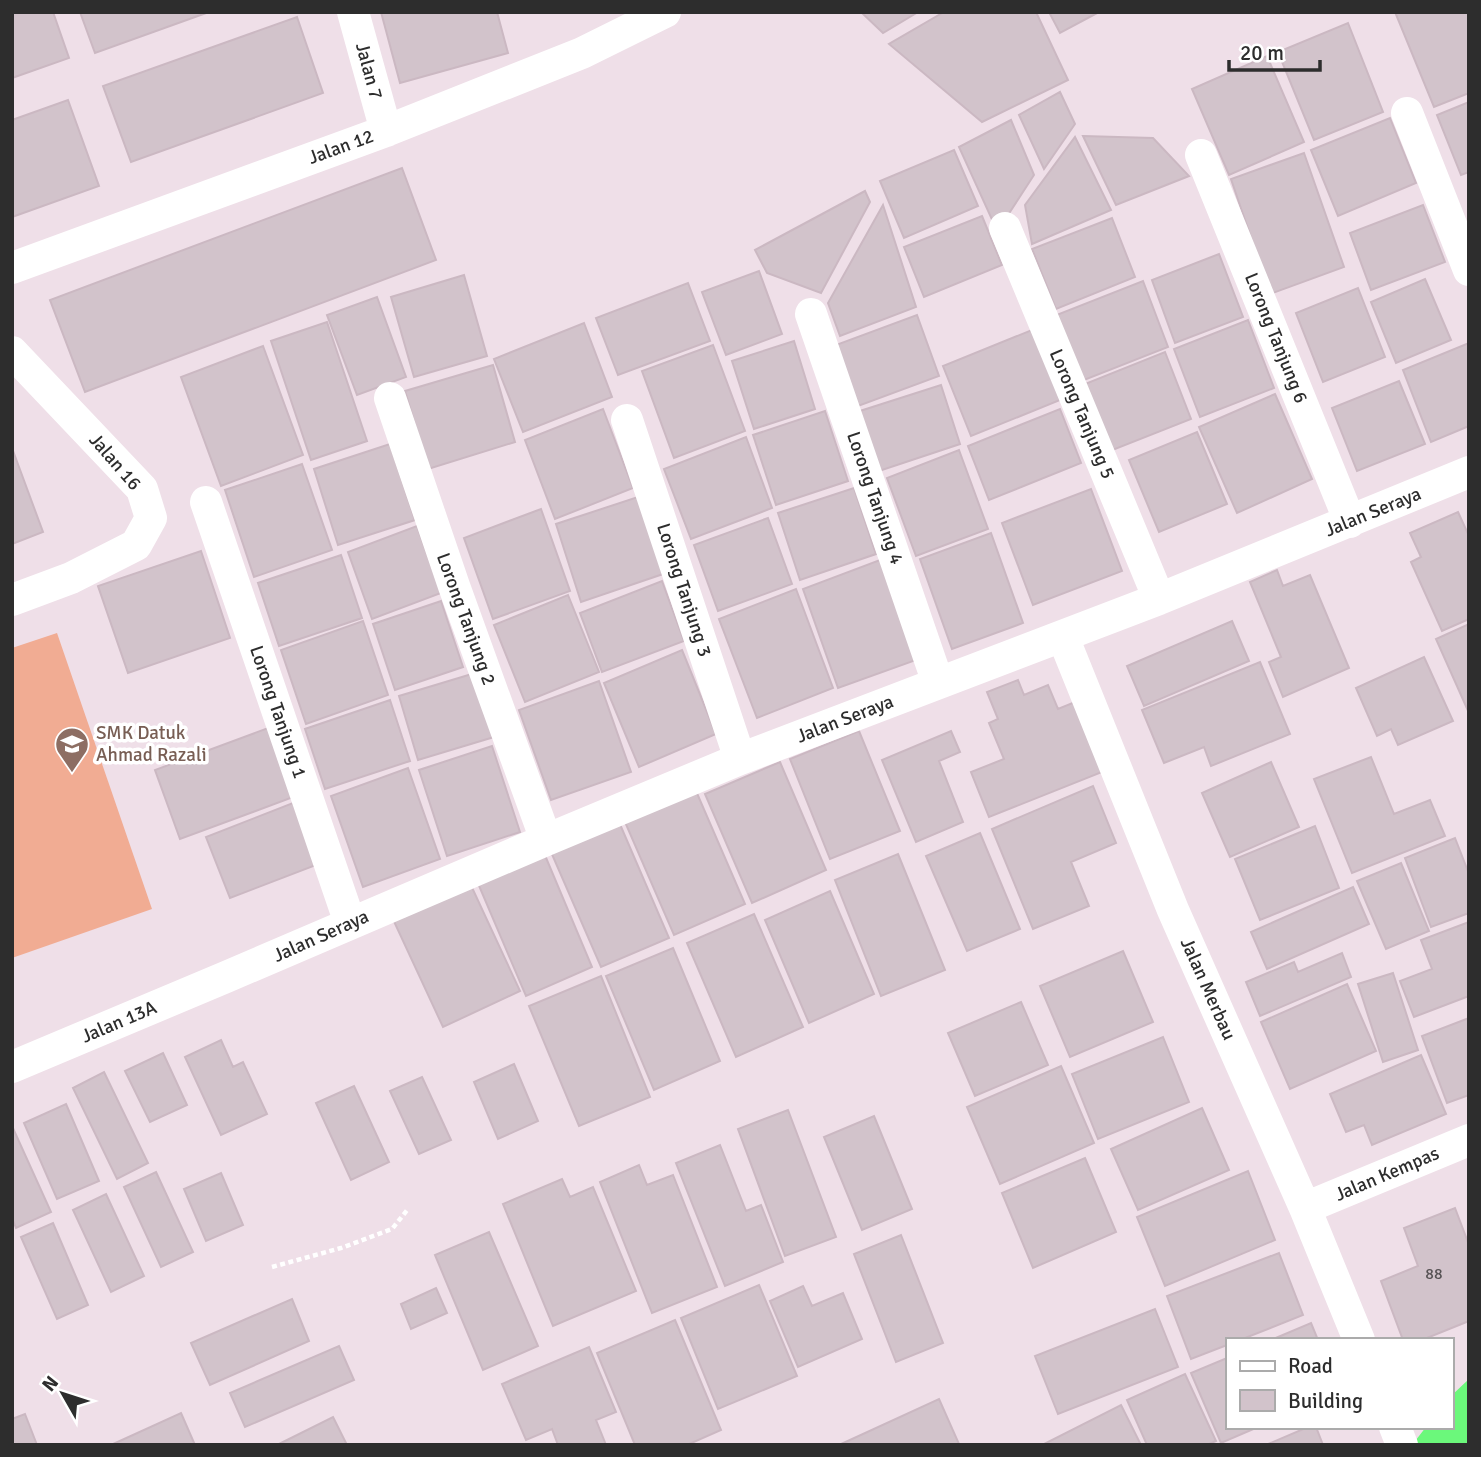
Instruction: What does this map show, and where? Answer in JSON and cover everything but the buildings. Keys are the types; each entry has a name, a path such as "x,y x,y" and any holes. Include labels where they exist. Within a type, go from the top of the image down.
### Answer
{"street":[{"name":"Jalan 7","path":"353,12 386,131"},
{"name":"Jalan 12","path":"12,268 386,131 582,53 665,12"},
{"path":"1407,113 1469,270"},
{"name":"Lorong Tanjung 6","path":"1201,155 1350,522"},
{"name":"Lorong Tanjung 5","path":"1005,228 1159,599"},
{"name":"Lorong Tanjung 4","path":"811,314 938,683"},
{"name":"Jalan 16","path":"12,352 142,489 151,518 136,545 71,578 12,600"},
{"name":"Lorong Tanjung 2","path":"390,397 454,586 546,839"},
{"name":"Lorong Tanjung 3","path":"627,420 740,759"},
{"name":"Jalan Seraya","path":"226,977 740,759 1063,637 1469,472"},
{"name":"Lorong Tanjung 1","path":"206,502 350,923"},
{"name":"Jalan Merbau","path":"1063,637 1174,910 1305,1208 1358,1338"},
{"name":"Jalan 13A","path":"12,1067 226,977"},
{"name":"Jalan Kempas","path":"1305,1208 1469,1140"}],"path":[{"path":"272,1267 341,1248 392,1229 408,1209"}],"shaded area":[{"name":"SMK Datuk Ahmad Razali","path":"57,633 152,909 12,958 12,648"},
{"path":"1469,1379 1469,1445 1412,1445 1424,1429 1453,1429 1453,1394"}],"place":[{"name":"SMK Datuk Ahmad Razali","path":"72,774"}]}
